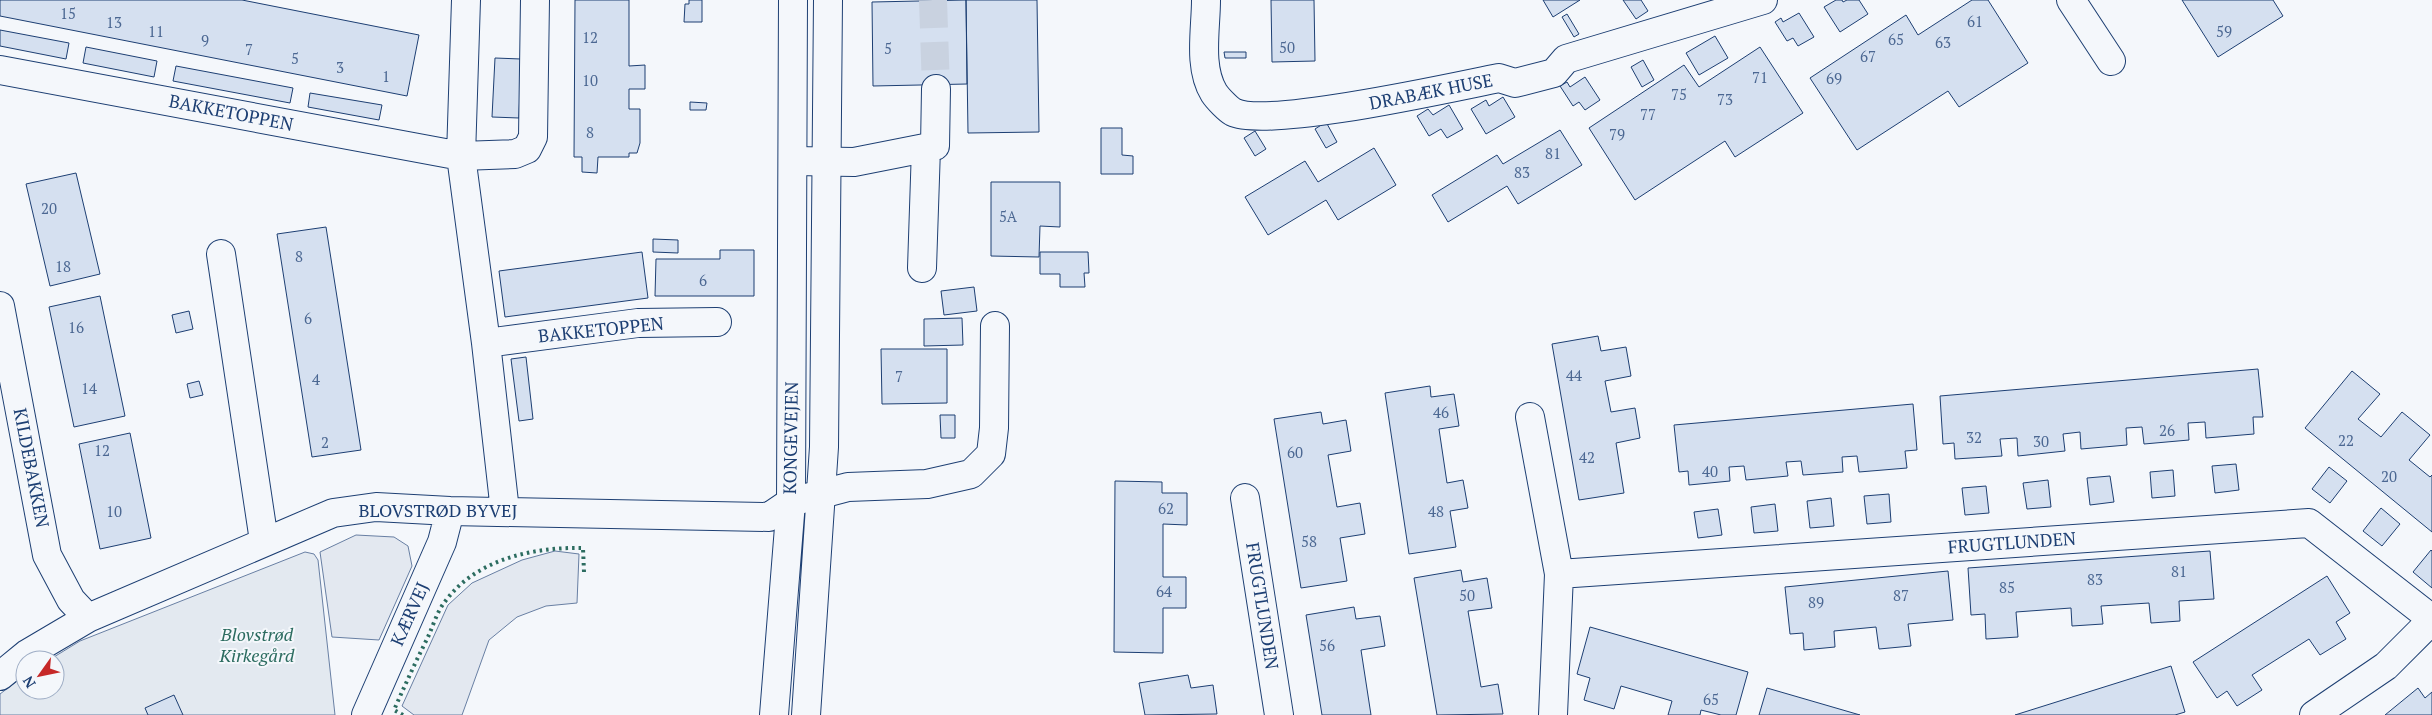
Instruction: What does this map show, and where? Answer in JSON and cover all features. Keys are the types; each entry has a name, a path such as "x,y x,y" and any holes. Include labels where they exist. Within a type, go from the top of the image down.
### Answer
{"street":[{"path":"466,0 461,156 486,343 505,511"},
{"name":"BAKKETOPPEN","path":"0,70 461,156 515,154 527,149 533,137 535,0"},
{"name":"KONGEVEJEN","path":"774,715 790,502 794,161 793,0"},
{"name":"KONGEVEJEN","path":"806,715 823,494 828,162 828,0"},
{"name":"DRABÆK HUSE","path":"1206,0 1205,66 1214,94 1234,112 1268,117 1358,105 1499,78 1515,83 1554,73 1566,59 1764,0"},
{"path":"2071,0 2111,61"},
{"path":"794,161 854,162 935,146 936,89"},
{"path":"922,268 926,148"},
{"path":"221,254 264,541"},
{"name":"KILDEBAKKEN","path":"0,306 47,556 71,600 88,618"},
{"name":"BAKKETOPPEN","path":"486,343 638,323 717,322"},
{"path":"790,502 848,487 927,484 971,474 991,454 994,428 995,326"},
{"path":"1530,417 1559,574 1553,715"},
{"name":"FRUGTLUNDEN","path":"1245,498 1278,715"},
{"name":"BLOVSTRØD BYVEJ","path":"0,676 28,654 88,618 333,513 376,507 450,511 769,516 790,502"},
{"name":"KÆRVEJ","path":"366,715 442,542 450,511"},
{"name":"FRUGTLUNDEN","path":"1559,574 2309,523 2432,620 2386,666 2314,715"}],"green space":[{"name":"Blovstrød Kirkegård","path":"305,552 314,554 318,560 335,715 0,715 0,694 15,683 15,700 65,700 65,650 80,641"}],"shaded area":[{"path":"356,535 394,537 408,546 412,566 379,640 332,637 320,552"},
{"path":"555,551 579,554 577,603 546,606 517,617 489,640 462,715 414,715 402,706 448,605 472,583 522,560"}],"building":[{"path":"0,0 242,0 419,35 407,96 0,16"},
{"path":"575,0 629,0 629,66 645,65 645,89 629,89 629,109 640,109 640,143 637,153 629,153 629,157 598,157 597,173 582,172 582,157 574,157"},
{"path":"689,0 702,0 702,22 684,22 685,4 689,4"},
{"path":"966,0 1037,0 1039,132 968,133"},
{"path":"966,0 967,84 873,86 872,2"},
{"path":"1271,0 1314,0 1315,61 1272,62"},
{"path":"1543,0 1580,0 1553,17"},
{"path":"1623,0 1641,0 1648,11 1636,19"},
{"path":"1836,0 1842,0 1843,2 1859,0 1868,14 1840,32 1824,7"},
{"path":"1972,0 1988,0 2028,63 1959,107 1948,91 1857,150 1810,78 1906,15 1918,35"},
{"path":"2182,0 2273,0 2283,16 2218,57"},
{"path":"1799,13 1814,37 1798,46 1793,38 1787,41 1775,22 1781,18 1783,22"},
{"path":"1567,14 1579,34 1574,37 1562,17"},
{"path":"0,30 69,43 66,59 0,46"},
{"path":"1715,36 1728,58 1699,75 1686,53"},
{"path":"86,47 157,61 154,77 83,63"},
{"path":"1760,47 1803,113 1735,157 1725,141 1635,200 1589,128 1684,65 1699,87"},
{"path":"1224,52 1246,52 1246,58 1225,58"},
{"path":"495,58 521,59 519,118 492,117"},
{"path":"1643,60 1654,80 1642,87 1631,67"},
{"path":"176,66 293,88 290,103 173,81"},
{"path":"1585,77 1600,100 1585,110 1579,102 1573,106 1560,86 1567,82 1570,87"},
{"path":"310,93 382,105 379,120 308,107"},
{"path":"1503,97 1515,117 1486,134 1471,109 1486,100 1489,106"},
{"path":"690,102 707,103 706,110 690,110"},
{"path":"1449,105 1463,129 1447,138 1441,129 1429,136 1417,116 1428,109 1433,115"},
{"path":"1326,122 1337,142 1326,148 1315,129"},
{"path":"1101,128 1122,128 1122,155 1133,156 1133,174 1101,174"},
{"path":"1560,130 1582,165 1518,204 1507,186 1448,222 1432,195 1497,155 1503,164"},
{"path":"1255,131 1266,149 1255,156 1244,138"},
{"path":"1374,148 1396,185 1338,220 1326,200 1268,235 1245,197 1305,161 1318,182"},
{"path":"76,173 100,274 50,286 26,184"},
{"path":"991,182 1060,182 1060,227 1040,226 1039,257 991,256"},
{"path":"326,227 361,450 312,457 277,234"},
{"path":"653,239 678,240 678,253 653,252"},
{"path":"720,250 754,250 754,296 655,296 656,259 720,259"},
{"path":"642,252 648,298 505,317 499,271"},
{"path":"1040,252 1088,252 1089,273 1084,273 1085,287 1060,287 1060,274 1040,274"},
{"path":"974,287 977,311 944,315 941,291"},
{"path":"100,296 125,416 74,427 49,307"},
{"path":"189,311 193,329 176,333 172,315"},
{"path":"962,318 963,345 924,346 924,319"},
{"path":"1598,336 1601,351 1626,347 1631,376 1605,381 1611,412 1635,408 1640,438 1616,443 1624,493 1579,500 1552,344"},
{"path":"881,349 947,349 947,403 882,404"},
{"path":"526,357 533,419 519,421 511,359"},
{"path":"2258,369 2263,417 2253,417 2254,434 2206,438 2205,422 2188,423 2189,440 2144,444 2142,427 2126,428 2127,445 2081,449 2080,432 2063,434 2065,451 2018,456 2017,438 2000,439 2002,456 1955,459 1954,443 1943,444 1940,396"},
{"path":"2352,371 2380,394 2358,419 2381,437 2402,412 2430,435 2409,460 2430,477 2432,475 2432,532 2305,428"},
{"path":"199,381 203,395 190,398 187,384"},
{"path":"1430,386 1431,397 1454,394 1459,426 1439,429 1447,483 1463,480 1468,508 1450,511 1456,547 1409,554 1385,393"},
{"path":"1913,404 1917,450 1905,451 1907,468 1859,472 1857,456 1842,457 1843,472 1803,475 1801,461 1786,462 1788,476 1746,480 1744,466 1729,467 1730,481 1689,485 1688,471 1679,472 1674,425"},
{"path":"1321,412 1323,424 1346,420 1351,451 1328,455 1337,507 1360,503 1365,534 1340,538 1347,581 1301,588 1274,419"},
{"path":"940,415 955,415 955,438 941,438"},
{"path":"130,433 151,538 100,549 79,444"},
{"path":"2236,464 2239,490 2215,493 2212,466"},
{"path":"2329,467 2347,481 2330,503 2312,489"},
{"path":"2173,470 2175,496 2152,498 2150,472"},
{"path":"2110,476 2114,502 2090,505 2087,478"},
{"path":"2048,480 2051,507 2027,509 2023,483"},
{"path":"1115,481 1162,482 1162,493 1187,493 1187,525 1163,524 1163,577 1186,577 1186,608 1163,608 1163,653 1114,652"},
{"path":"1986,486 1989,513 1965,515 1962,488"},
{"path":"1889,494 1891,522 1867,524 1864,496"},
{"path":"1831,498 1834,526 1810,528 1807,501"},
{"path":"1775,504 1778,531 1754,533 1751,507"},
{"path":"2381,508 2400,524 2382,546 2363,531"},
{"path":"1718,509 1722,535 1698,538 1694,512"},
{"path":"2210,551 2214,599 2179,601 2180,621 2151,623 2149,603 2101,606 2103,624 2072,626 2071,608 2016,612 2018,637 1986,639 1985,614 1971,615 1968,568"},
{"path":"2432,551 2432,588 2413,572"},
{"path":"1461,570 1463,582 1487,578 1492,608 1468,611 1481,687 1498,684 1503,714 1437,715 1414,578"},
{"path":"1948,571 1953,620 1908,624 1911,646 1879,649 1876,627 1834,631 1835,647 1804,650 1803,633 1790,634 1785,587"},
{"path":"2327,576 2350,613 2336,622 2346,639 2320,655 2309,639 2252,675 2262,690 2237,706 2227,691 2217,698 2193,662"},
{"path":"1354,607 1356,619 1380,616 1385,646 1361,650 1371,715 1322,715 1306,615"},
{"path":"1590,627 1748,672 1736,715 1721,715 1701,710 1700,715 1668,715 1672,701 1621,686 1614,709 1584,700 1590,678 1577,674"},
{"path":"2171,666 2185,712 2175,715 2015,715"},
{"path":"1188,675 1191,688 1213,685 1217,714 1145,715 1139,683"},
{"path":"1767,688 1860,715 1759,715"},
{"path":"2418,688 2425,698 2432,692 2432,715 2385,715"},
{"path":"174,695 183,715 148,715 145,708"}],"tunnel":[{"path":"933,0 936,89"}],"hedge":[{"path":"403,715 394,710 439,611 457,588 472,576 488,566 525,553 564,548 583,548 584,572"}]}
